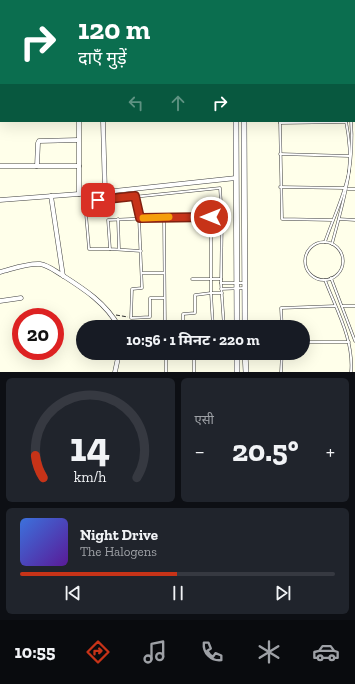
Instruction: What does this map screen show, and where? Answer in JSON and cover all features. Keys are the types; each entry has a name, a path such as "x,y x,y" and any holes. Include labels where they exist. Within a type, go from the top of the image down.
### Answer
{"street":[{"path":"79,122 79,194"},
{"path":"103,122 105,192"},
{"path":"236,122 237,320"},
{"path":"244,122 245,320"},
{"path":"37,166 39,141 78,140"},
{"path":"0,166 79,166"},
{"path":"0,200 105,192 236,178"},
{"path":"51,196 63,276"},
{"path":"0,272 41,264 63,276 92,296 110,313 114,320"},
{"path":"0,301 21,298"},
{"path":"115,372 118,360"},
{"path":"237,360 237,372"},
{"path":"245,360 246,372"}],"lane":[{"path":"280,122 280,187 282,219 332,220"},
{"path":"324,242 349,171 349,138 346,122"},
{"path":"332,244 352,172 354,141 351,122"},
{"path":"280,154 349,156"},
{"path":"280,187 344,188"},
{"path":"141,251 89,248 85,202 220,188 222,217 221,289 224,320"},
{"path":"348,189 355,189"},
{"path":"135,196 140,218 142,288 132,289 131,318 150,318 150,298 164,298"},
{"path":"110,249 108,220 164,217 222,217"},
{"path":"164,217 165,320"},
{"path":"211,217 213,320"},
{"path":"118,219 119,249"},
{"path":"338,219 355,220"},
{"path":"319,242 324,242 332,244 340,252 342,264 337,274 324,280 317,279 313,276 309,272 305,262 307,252 310,248 319,242"},
{"path":"142,273 164,273"},
{"path":"331,278 355,341"},
{"path":"192,279 221,279"},
{"path":"324,280 349,342 352,364 351,372"},
{"path":"221,283 236,286 245,285"},
{"path":"221,289 245,285"},
{"path":"183,320 183,314 195,313 196,295 222,293"},
{"path":"282,320 281,308 335,306"},
{"path":"342,306 355,306"},
{"path":"310,342 349,342"},
{"path":"166,360 166,372"},
{"path":"194,360 194,372"},
{"path":"282,360 282,372"}],"path":[{"path":"110,313 131,318"}],"slow traffic":[{"path":"143,218 169,217"}],"route":[{"path":"98,200 135,196 140,218 211,217"}]}
